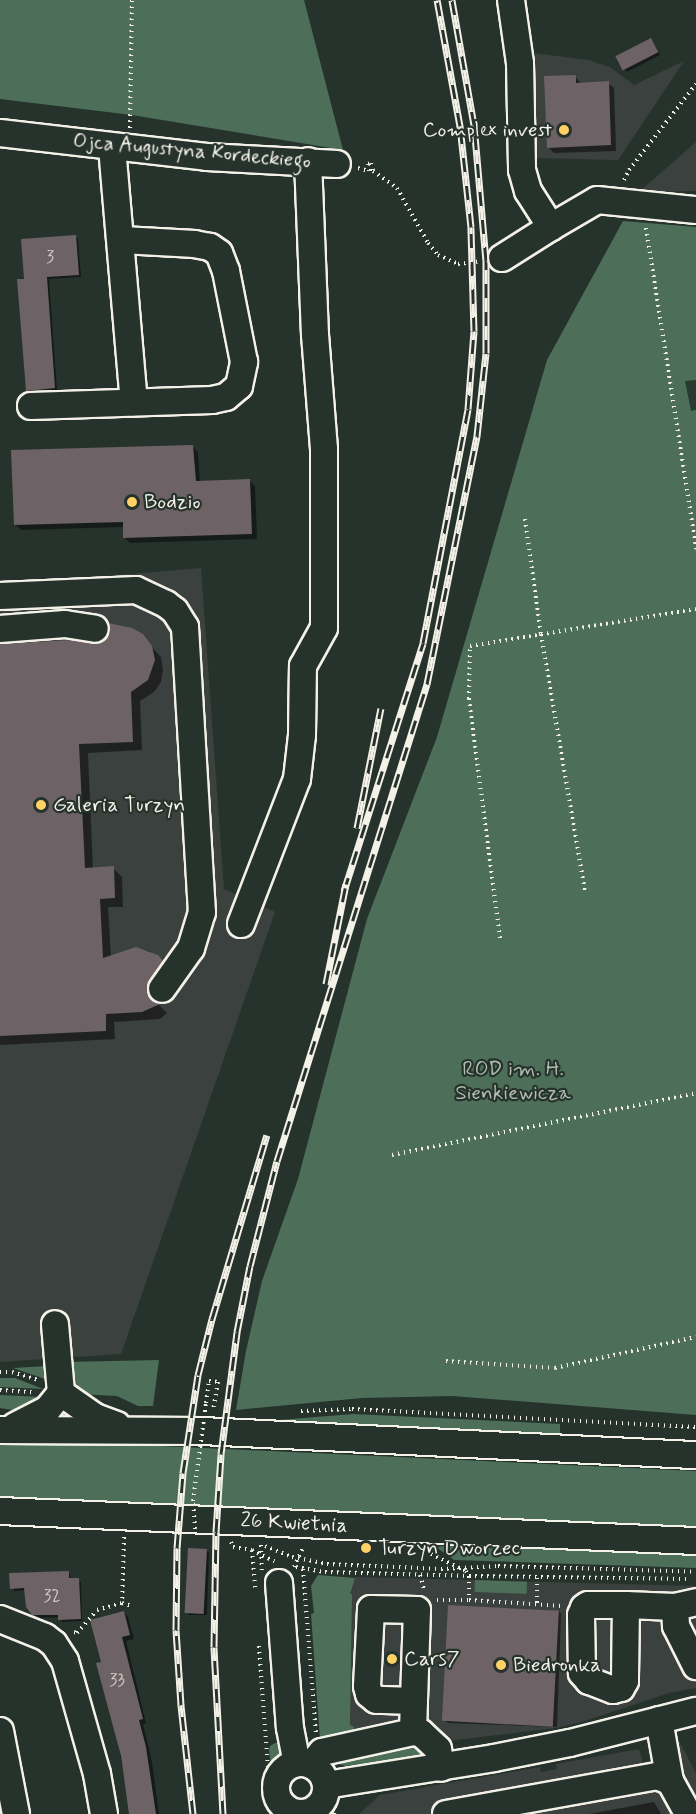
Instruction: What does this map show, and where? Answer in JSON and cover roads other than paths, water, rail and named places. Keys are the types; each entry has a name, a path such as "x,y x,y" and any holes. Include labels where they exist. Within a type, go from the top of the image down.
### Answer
{"street":[{"path":"511,0 520,63 522,170 528,191 551,227"},
{"name":"Ojca Augustyna Kordeckiego","path":"0,133 236,159 337,164"},
{"path":"112,147 114,185 122,240 134,402"},
{"path":"241,924 297,779 302,735 303,666 324,628 324,449 315,334 308,161"},
{"path":"502,258 597,200 615,200 696,210"},
{"path":"31,406 212,400 226,397 242,381 244,362 226,271 219,253 210,247 195,244 122,240"},
{"path":"0,596 136,590 166,604 175,611 184,627 202,912 191,948 176,973 162,989"},
{"path":"0,629 65,624 95,629"},
{"path":"0,1429 31,1420 47,1410 61,1393 56,1324"},
{"path":"61,1393 95,1417 137,1429"},
{"path":"0,1429 137,1429 696,1455"},
{"name":"26 Kwietnia","path":"0,1510 696,1540"},
{"path":"287,1575 290,1728 311,1771 322,1801 310,1813 294,1812 282,1804 276,1790 279,1776 290,1766 311,1771 441,1768 570,1743 696,1711"},
{"path":"626,1605 625,1680 621,1688 614,1690 598,1686 582,1673 581,1615 588,1605 626,1605 686,1605 676,1626 696,1666"},
{"path":"0,1619 45,1637 54,1644 65,1661 97,1774 104,1814"},
{"path":"413,1732 414,1701"},
{"path":"652,1721 663,1778 688,1814"},
{"path":"0,1731 16,1814"},
{"path":"311,1771 322,1752 413,1732 421,1733 438,1749 441,1768"},
{"path":"446,1814 663,1778"}],"railway":[{"path":"344,891 423,643 468,409 474,331 471,227 460,126 437,0"},
{"path":"223,1814 214,1647 216,1532 221,1454 237,1332 250,1266 277,1161 427,684 477,436 486,353 486,261 474,125 452,0"},
{"path":"357,828 381,708"},
{"path":"326,984 346,884"},
{"path":"193,1814 181,1705 176,1630 177,1548 183,1473 198,1375 212,1319 267,1135"}],"place":[{"name":"Complex invest","path":"564,130"},
{"name":"Bodzio","path":"132,502"},
{"name":"Galeria Turzyn","path":"41,805"},
{"name":"Turzyn Dworzec","path":"366,1548"},
{"name":"Cars7","path":"392,1659"},
{"name":"Biedronka","path":"501,1665"}],"park label":[{"name":"ROD im. H. Sienkiewicza","path":"513,1081"}]}
